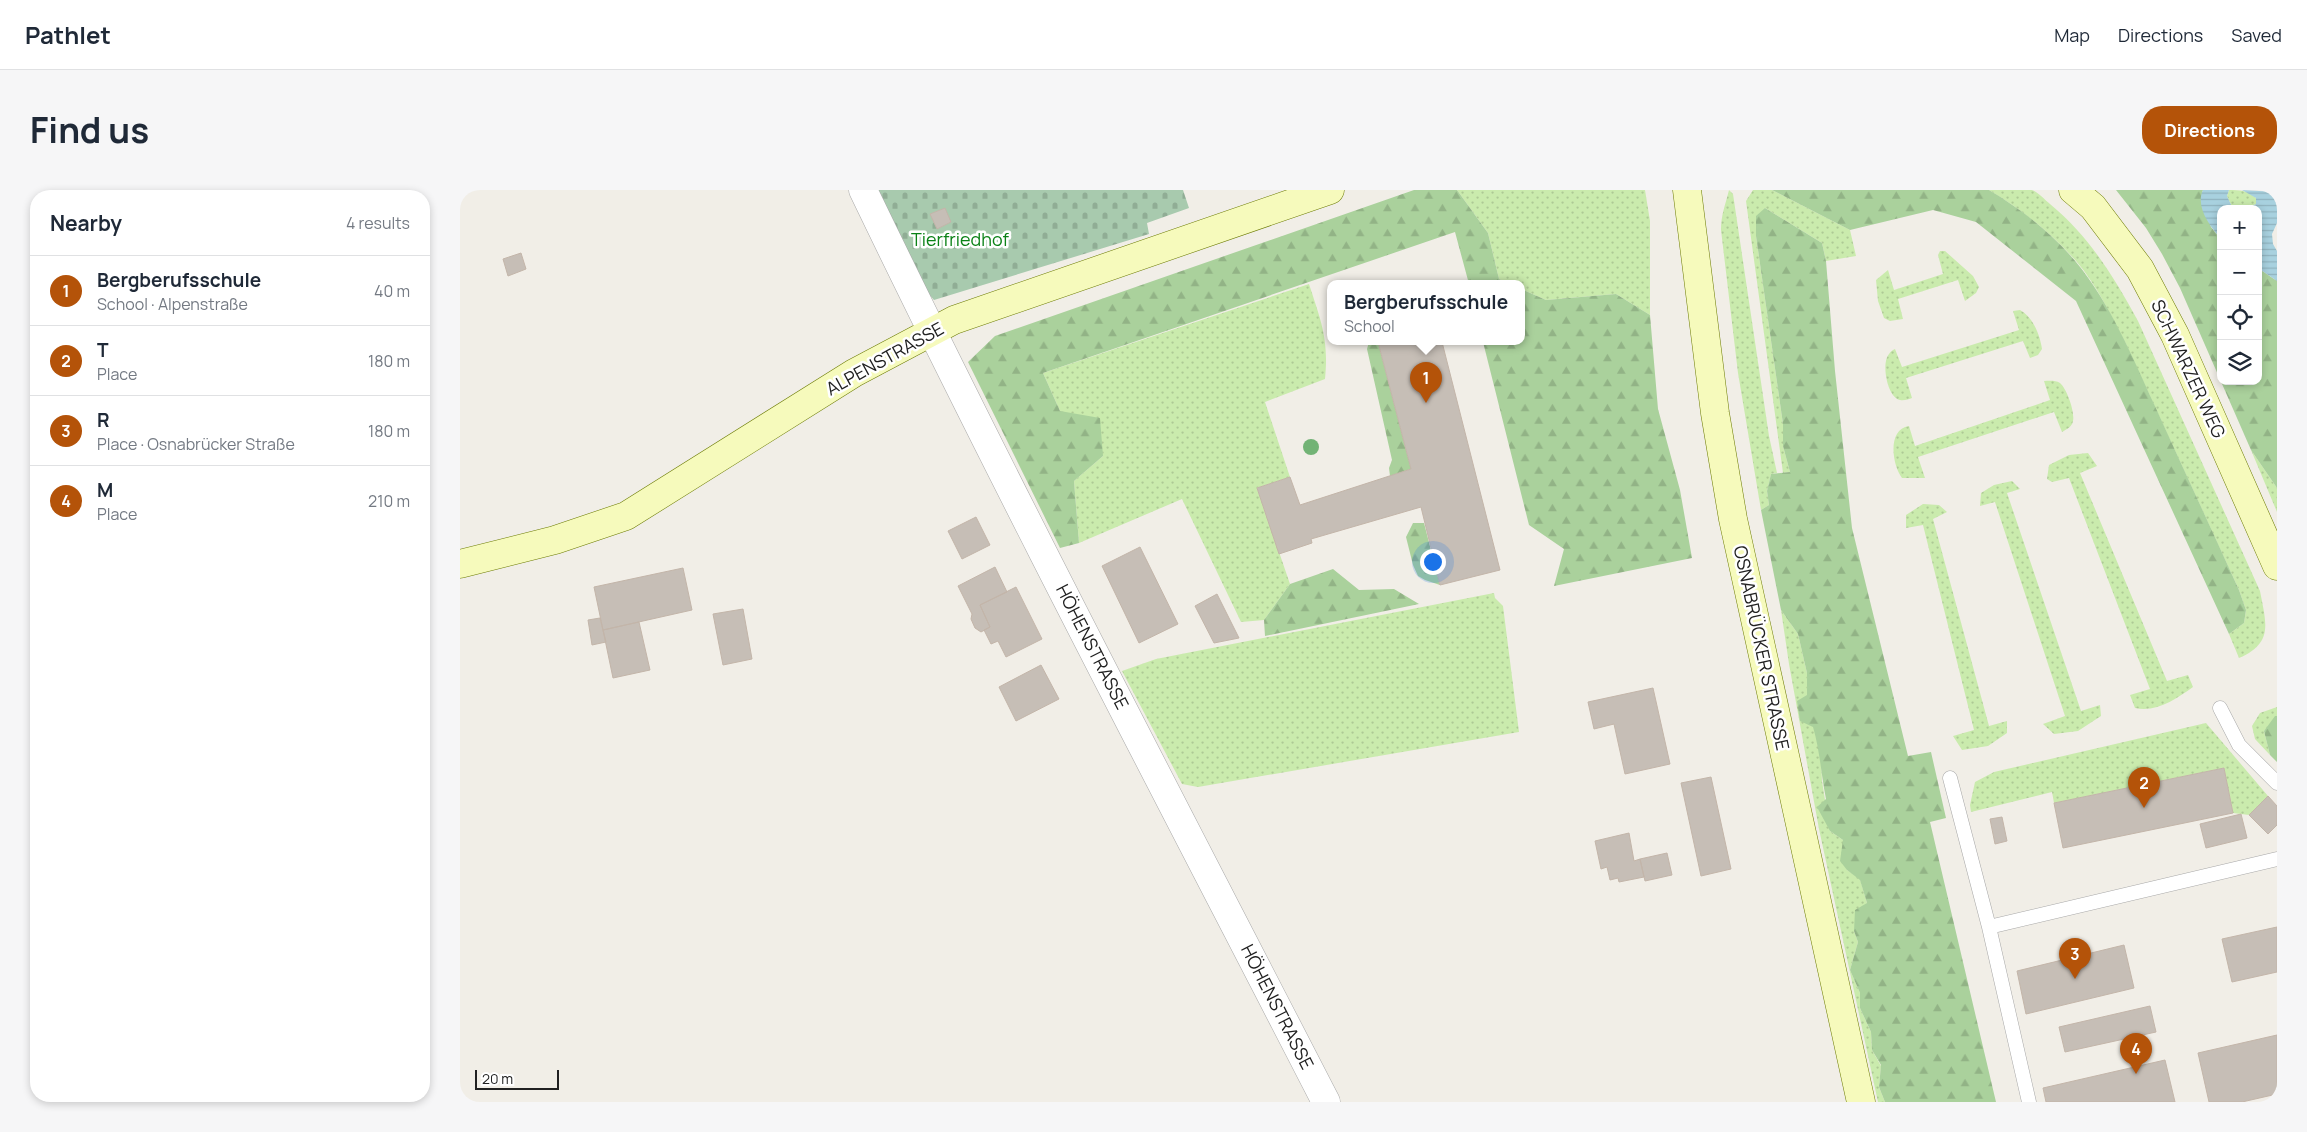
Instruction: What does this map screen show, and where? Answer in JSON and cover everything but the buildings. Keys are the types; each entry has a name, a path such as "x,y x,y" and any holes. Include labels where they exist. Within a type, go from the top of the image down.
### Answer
{"street":[{"name":"HÖHENSTRASSE","path":"863,190 931,331 1096,658 1326,1102"},
{"name":"ALPENSTRASSE","path":"460,564 556,540 626,516 706,468 854,373 954,320 1330,190"},
{"name":"OSNABRÜCKER STRASSE","path":"1687,190 1715,413 1734,519 1757,634 1861,1102"},
{"name":"SCHWARZER WEG","path":"2073,190 2093,206 2140,269 2175,335 2277,566"}],"lane":[{"path":"2220,708 2239,745 2277,783"},
{"path":"1950,778 1989,927 2029,1102"},
{"path":"1989,927 2277,859"}],"green space":[{"name":"Tierfriedhof","path":"876,190 1183,190 1189,208 1147,223 1149,234 934,300 926,291"},
{"path":"1414,190 1457,190 1488,233 1499,279 1501,280 1468,280 1455,232 1043,373 1060,411 1100,418 1103,456 1074,481 1079,543 1060,548 968,362 995,336"},
{"path":"1457,190 1645,190 1650,221 1650,315 1616,294 1546,300 1525,291 1525,280 1499,279 1488,233"},
{"path":"1729,190 1733,194 1769,436 1777,473 1771,474 1767,491 1769,505 1761,510 1738,373 1721,230 1722,215"},
{"path":"1753,190 1772,190 1850,230 1856,256 1826,261 1822,243 1765,208 1756,236 1783,424 1783,446 1790,472 1783,473 1746,201"},
{"path":"1772,190 1989,190 2013,205 2046,231 2067,251 2088,278 2120,330 2239,590 2246,610 2244,623 2229,634 2076,301 1976,222 1933,210 1850,230"},
{"path":"1989,190 2032,190 2039,194 2064,216 2089,243 2129,305 2138,321 2260,591 2265,631 2263,639 2258,646 2250,652 2239,658 2229,634 2244,623 2246,610 2239,590 2126,344 2103,301 2084,270 2046,231 2013,205"},
{"path":"2116,190 2203,190 2202,193 2211,227 2217,234 2217,372 2180,288 2146,228"},
{"path":"2229,190 2240,190 2256,198 2256,204 2231,205 2227,196"},
{"path":"1765,208 1822,243 1826,261 1835,371 1852,528 1908,756 1931,752 1946,818 1930,822 1996,1102 1885,1102 1879,1087 1881,1065 1872,1050 1871,1032 1860,1008 1860,993 1850,970 1858,942 1854,931 1855,910 1867,903 1860,880 1847,870 1840,861 1843,840 1830,831 1817,807 1826,799 1817,745 1813,727 1800,721 1797,701 1807,695 1807,673 1798,634 1781,610 1761,510 1769,505 1767,491 1771,474 1790,472 1783,446 1783,424 1756,236 1756,216"},
{"path":"1940,251 1945,251 1973,276 1979,287 1976,293 1965,301 1958,280 1898,299 1903,319 1890,321 1884,318 1878,301 1876,280 1888,270 1894,290 1943,274 1938,255"},
{"path":"2262,271 2277,281 2277,488 2251,450 2223,385 2262,385"},
{"path":"1309,284 1325,341 1325,379 1265,402 1290,477 1257,488 1290,584 1264,620 1241,622 1182,499 1079,543 1074,481 1103,456 1060,411 1043,373"},
{"path":"1525,291 1546,300 1616,294 1650,315 1658,409 1680,490 1692,558 1554,586 1564,549 1529,525 1484,345 1525,345"},
{"path":"2020,310 2029,317 2038,332 2042,349 2038,355 2030,358 2023,341 1906,378 1912,398 1900,400 1895,398 1889,386 1886,372 1887,358 1893,350 1895,349 1902,367 2019,330 2013,311"},
{"path":"1368,345 1379,345 1411,469 1390,476 1389,468 1392,460 1367,349"},
{"path":"2044,381 2060,383 2068,395 2073,417 2072,423 2067,429 2062,432 2054,412 1918,457 1925,478 1902,478 1894,457 1894,440 1902,429 1909,426 1915,446 2050,400"},
{"path":"2251,450 2277,488 2277,512"},
{"path":"2088,453 2097,466 2080,473 2167,681 2188,675 2193,687 2173,700 2151,709 2135,708 2130,695 2150,689 2069,478 2052,482 2047,479 2049,465 2069,455"},
{"path":"2012,481 2020,489 2007,493 2081,711 2100,705 2101,716 2078,731 2054,734 2043,724 2065,716 1995,502 1980,506 1981,493 1994,485"},
{"path":"1923,504 1939,505 1947,512 1933,519 1989,726 2007,721 2007,733 1988,746 1962,750 1953,736 1974,730 1923,525 1906,528 1906,515"},
{"path":"1413,523 1424,523 1440,585 1418,576 1413,565 1406,537"},
{"path":"1333,569 1359,590 1394,589 1419,604 1265,636 1264,620 1290,584"},
{"path":"1494,593 1495,598 1503,606 1519,732 1198,787 1182,784 1122,671 1156,659"},
{"path":"1781,610 1798,634 1807,673 1807,695 1821,754 1822,781 1830,831 1843,840 1847,870 1860,879 1867,903 1854,931 1858,942 1850,970 1860,993 1860,1008 1871,1032 1872,1050 1881,1066 1879,1087 1885,1102 1878,1102 1819,829"},
{"path":"2277,707 2277,716 2264,731 2270,755 2255,739 2252,726 2260,713"},
{"path":"2275,716 2277,716 2277,762 2270,755 2264,731"},
{"path":"2206,723 2268,796 2249,815 2233,813 2224,768 2054,803 2052,792 1971,812 1970,805 1975,782 1994,772"}],"water":[{"path":"2203,190 2229,190 2227,196 2231,205 2217,205 2217,234 2202,210 2201,196"},
{"path":"2242,190 2277,192 2277,223 2272,234 2273,244 2277,251 2277,281 2262,271 2262,205 2254,205 2256,204 2256,198"}],"place":[{"name":"Bergberufsschule","path":"1426,403"},
{"name":"T","path":"2144,808"},
{"name":"R","path":"2075,979"},
{"name":"M","path":"2136,1074"}]}
